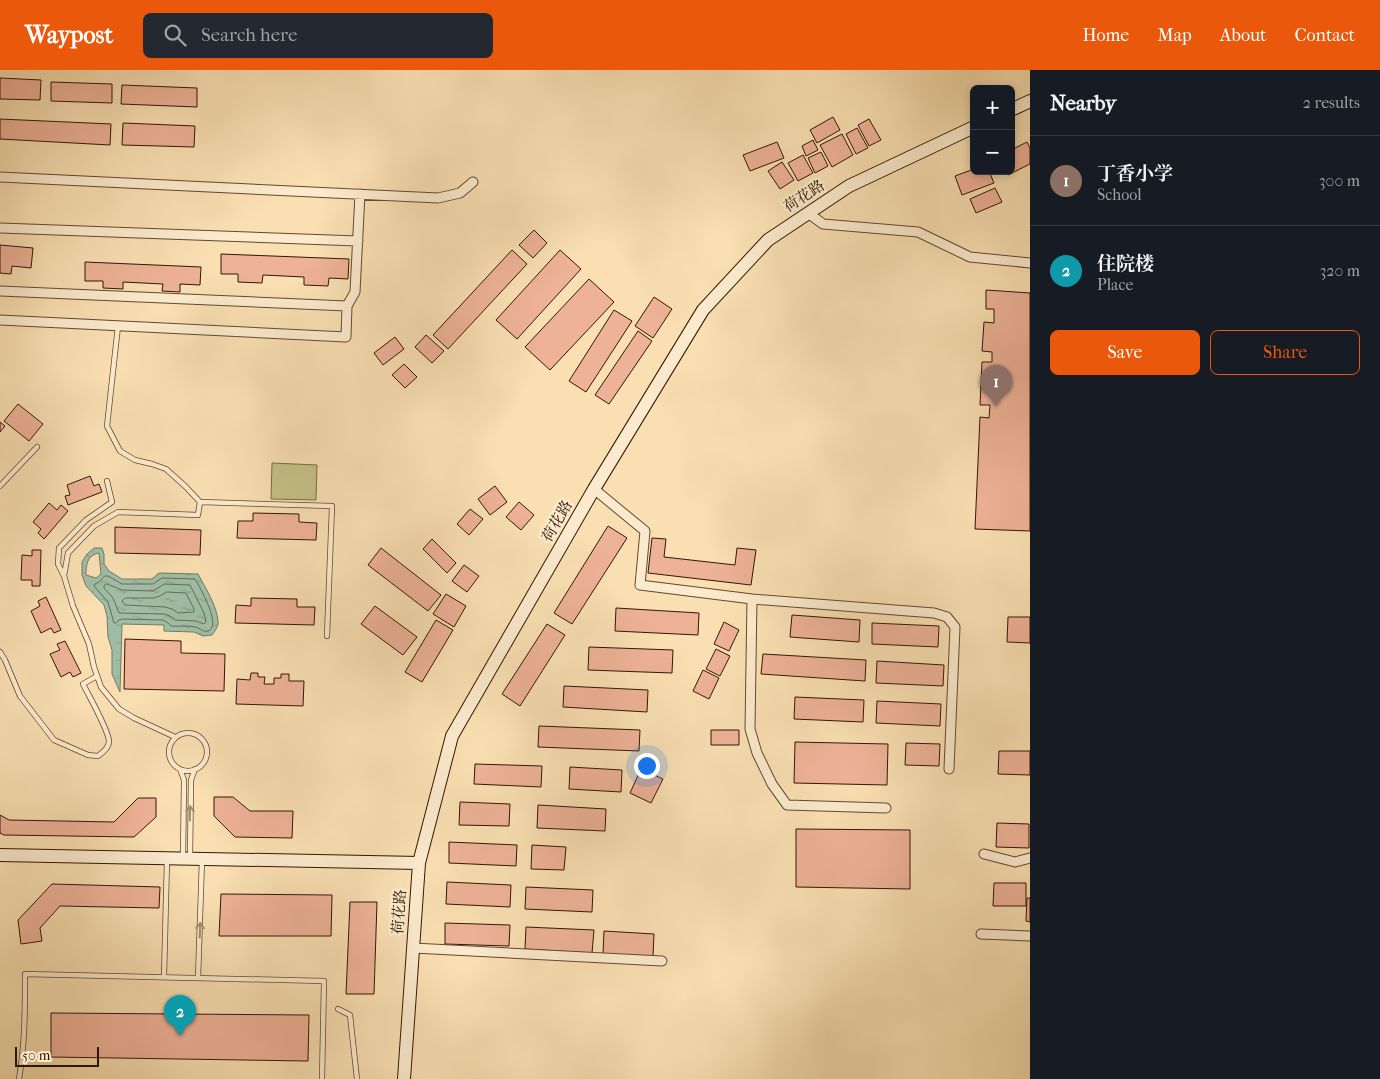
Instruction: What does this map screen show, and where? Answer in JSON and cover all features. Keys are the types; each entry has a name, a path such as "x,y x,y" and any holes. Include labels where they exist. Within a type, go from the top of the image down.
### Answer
{"street":[{"path":"1015,108 1030,101"},
{"name":"荷花路","path":"404,1079 419,863 452,736 594,489 703,310 768,240 849,186 970,129"},
{"path":"0,176 438,198 460,193 473,182"},
{"path":"0,320 346,337 347,306 355,292 360,194"},
{"path":"808,213 823,224 918,232 970,258 1030,263"},
{"path":"0,228 358,241"},
{"path":"0,291 347,306"},
{"path":"594,489 645,531 640,585 752,599 934,614 947,617 955,627 949,769"},
{"path":"752,599 750,729 757,753 772,784 787,805 886,808"},
{"path":"984,854 1015,862 1030,858"},
{"path":"0,855 419,863"},
{"path":"981,934 1030,936"},
{"path":"413,948 662,961"}],"lane":[{"path":"118,326 108,426 120,451 135,460 166,469 200,502 332,506 327,636"},
{"path":"0,486 37,447"},
{"path":"107,481 112,502 86,520 59,548 58,564 64,576 72,606 89,644 101,687 119,709 175,737"},
{"path":"64,576 68,552 94,526 118,512 198,515 200,502"},
{"path":"0,652 20,696 54,740 88,755 98,756 105,751 109,742 105,729 82,684 97,676"},
{"path":"180,769 190,771 195,769 200,766 206,757 204,742 190,733 175,737 169,746 169,752 172,762 180,769 184,780 192,858"},
{"path":"195,769 191,780 192,858 198,978"},
{"path":"164,977 167,858"},
{"path":"18,1079 25,1018 25,974 324,981 322,1079"},
{"path":"338,1009 350,1015 357,1079"}],"shaded area":[{"path":"272,463 317,465 316,500 271,499"}],"water":[{"path":"94,548 102,548 104,564 109,571 122,579 152,579 159,573 198,574 215,609 217,627 212,635 203,636 194,632 164,631 164,625 122,624 120,692 112,674 112,650 108,637 107,616 104,605 86,586 82,575 82,562","holes":["99,553 101,574 96,578 86,575 87,564 90,558"]}],"building":[{"path":"0,78 41,80 40,100 0,99"},
{"path":"51,82 112,84 112,103 51,101"},
{"path":"122,85 197,88 197,107 121,104"},
{"path":"833,117 840,130 817,143 810,130"},
{"path":"0,119 111,124 110,145 0,139"},
{"path":"869,119 881,140 869,146 858,125"},
{"path":"123,123 195,126 194,147 122,145"},
{"path":"857,128 868,148 856,154 846,134"},
{"path":"842,134 853,155 832,167 820,145"},
{"path":"813,140 818,150 806,156 802,146"},
{"path":"777,142 784,158 750,171 743,155"},
{"path":"1027,142 1030,148 1030,164 1015,172 1015,148"},
{"path":"821,152 828,166 815,173 808,158"},
{"path":"803,155 813,173 798,181 788,163"},
{"path":"782,162 794,180 780,189 768,171"},
{"path":"970,170 970,175 991,175 994,183 962,195 955,176"},
{"path":"995,188 1002,202 976,213 970,199"},
{"path":"534,230 547,243 533,258 519,245"},
{"path":"0,245 33,248 31,268 12,266 11,274 0,273"},
{"path":"512,250 527,264 448,349 433,335"},
{"path":"560,250 581,269 517,339 496,320"},
{"path":"221,254 349,259 348,279 329,278 328,286 304,285 304,277 263,275 262,283 238,282 238,274 221,274"},
{"path":"85,262 201,267 200,285 180,284 180,292 162,291 163,284 123,282 123,289 103,288 103,281 85,281"},
{"path":"589,279 614,302 550,370 525,347"},
{"path":"986,290 1030,293 1030,531 975,529 980,417 989,418 990,405 980,405 982,362 992,362 992,352 982,351 984,322 994,323 994,309 986,309"},
{"path":"654,297 672,309 653,338 635,326"},
{"path":"614,310 632,321 586,392 569,381"},
{"path":"638,331 652,341 609,404 595,395"},
{"path":"426,335 444,351 432,363 415,347"},
{"path":"395,337 404,349 383,365 374,353"},
{"path":"404,364 417,377 405,388 392,375"},
{"path":"18,404 43,424 29,441 4,421"},
{"path":"0,422 5,426 0,432"},
{"path":"90,476 94,486 99,484 102,492 68,505 65,496 70,495 67,485"},
{"path":"495,486 507,502 490,515 478,499"},
{"path":"519,502 534,515 521,530 506,517"},
{"path":"49,503 57,510 61,505 68,511 44,539 38,533 41,529 33,522"},
{"path":"470,509 483,519 469,535 457,524"},
{"path":"253,513 299,514 299,522 317,523 316,540 237,538 238,521 253,521"},
{"path":"608,526 627,538 572,624 554,613"},
{"path":"115,527 201,530 200,555 115,553"},
{"path":"652,538 666,539 664,557 735,565 737,548 756,550 751,585 648,573"},
{"path":"432,539 456,563 447,573 423,549"},
{"path":"381,548 441,595 428,611 368,565"},
{"path":"32,550 41,550 40,586 32,586 32,580 21,580 22,555 32,556"},
{"path":"464,565 479,576 467,592 452,581"},
{"path":"446,594 466,606 454,627 433,614"},
{"path":"46,597 61,630 54,633 51,628 41,633 31,611 40,606 38,601"},
{"path":"251,598 297,599 297,607 315,607 314,625 235,623 236,605 251,606"},
{"path":"375,606 417,637 403,655 361,624"},
{"path":"616,608 699,613 698,635 615,631"},
{"path":"792,615 860,620 859,642 790,637"},
{"path":"1008,617 1030,617 1030,643 1007,642"},
{"path":"436,620 453,630 422,682 405,672"},
{"path":"724,622 739,630 729,651 714,644"},
{"path":"872,623 939,626 938,647 872,644"},
{"path":"547,624 565,635 520,706 502,694"},
{"path":"125,639 181,641 181,653 225,654 224,691 124,689"},
{"path":"65,641 81,673 73,677 70,672 61,677 50,654 60,650 57,644"},
{"path":"589,647 673,650 672,673 588,670"},
{"path":"716,649 730,656 720,676 706,669"},
{"path":"763,654 866,660 865,681 761,674"},
{"path":"877,661 944,665 943,686 876,683"},
{"path":"703,670 719,678 709,699 693,691"},
{"path":"251,673 258,673 258,677 265,677 264,684 274,684 274,678 281,678 281,674 289,674 289,681 304,681 303,706 236,704 237,679 250,680"},
{"path":"564,686 648,690 647,712 563,707"},
{"path":"795,697 864,700 863,722 794,719"},
{"path":"877,701 941,704 940,726 876,723"},
{"path":"539,726 640,730 639,751 538,747"},
{"path":"711,730 739,730 739,745 711,745"},
{"path":"795,742 888,744 887,785 794,783"},
{"path":"906,743 940,744 939,766 905,765"},
{"path":"999,751 1030,751 1030,775 998,774"},
{"path":"475,764 542,766 541,787 474,784"},
{"path":"570,767 622,770 621,792 569,789"},
{"path":"641,769 663,779 651,803 630,793"},
{"path":"214,797 233,797 250,811 293,811 292,838 235,837 214,816"},
{"path":"138,798 156,798 156,817 134,837 4,835 0,833 0,815 9,820 114,822"},
{"path":"460,802 510,804 509,826 459,825"},
{"path":"538,805 606,809 605,831 537,828"},
{"path":"997,823 1029,824 1029,848 996,847"},
{"path":"796,829 910,830 910,889 796,887"},
{"path":"449,842 517,845 516,866 449,863"},
{"path":"532,845 566,847 564,870 531,869"},
{"path":"447,882 511,885 510,907 446,904"},
{"path":"994,883 1026,883 1026,906 993,906"},
{"path":"52,884 160,887 159,908 60,906 40,928 42,941 21,944 18,920"},
{"path":"526,887 593,890 592,912 525,909"},
{"path":"221,894 332,895 331,936 219,936"},
{"path":"1027,898 1030,898 1030,922 1026,921"},
{"path":"350,902 377,902 374,994 346,994"},
{"path":"445,923 510,925 509,946 445,944"},
{"path":"526,927 594,930 592,953 525,949"},
{"path":"604,931 654,934 653,956 603,954"},
{"path":"51,1013 309,1015 308,1061 51,1057"}],"place":[{"name":"丁香小学","path":"996,406"},
{"name":"住院楼","path":"180,1036"}]}
